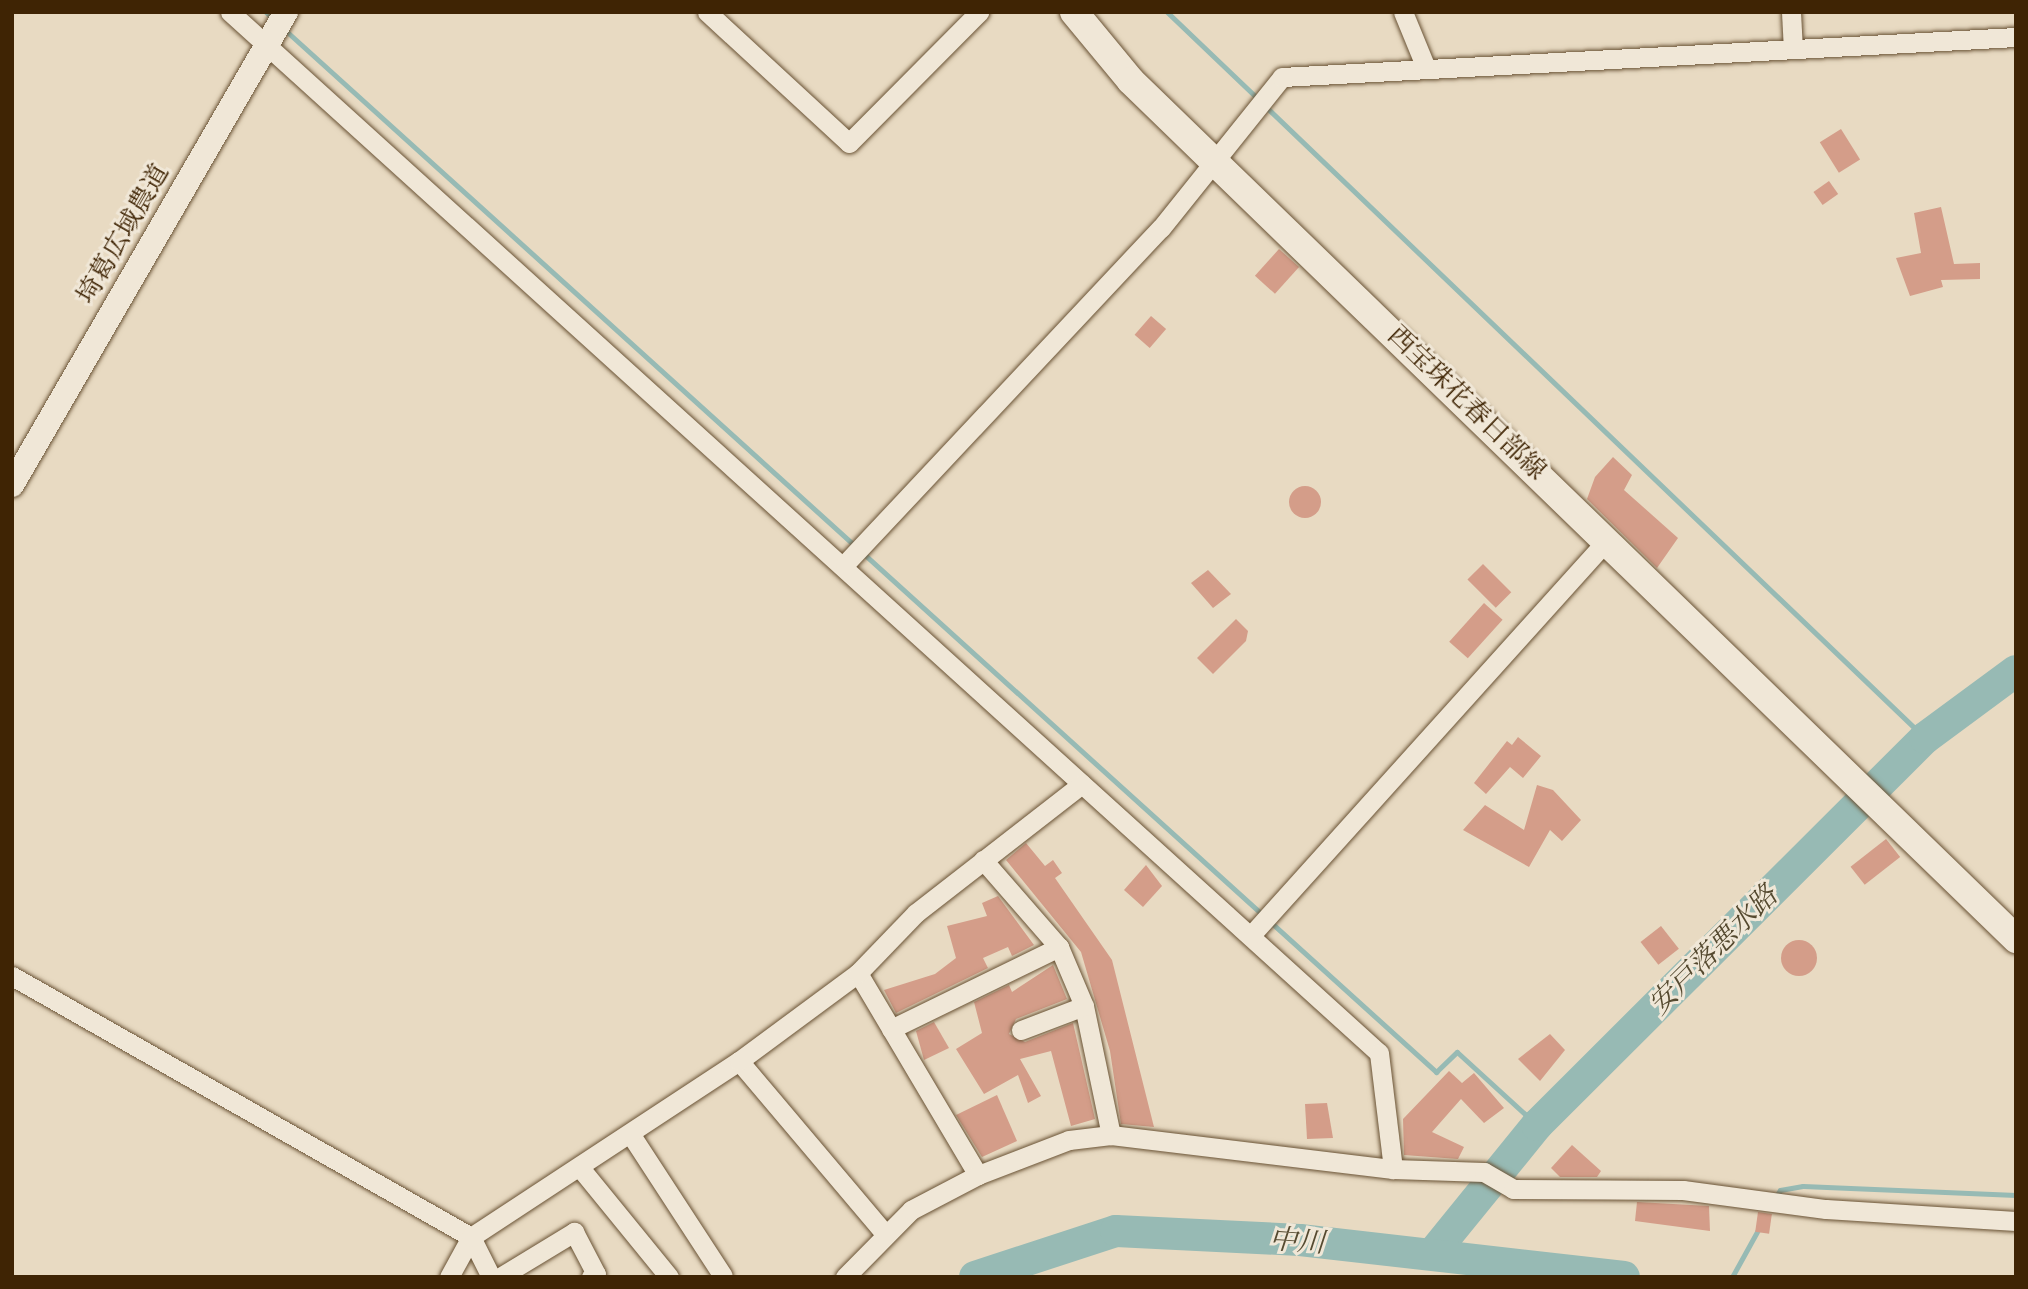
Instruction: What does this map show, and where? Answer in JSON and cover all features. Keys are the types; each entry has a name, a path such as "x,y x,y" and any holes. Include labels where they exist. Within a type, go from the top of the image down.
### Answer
{"main road":[{"name":"西宝珠花春日部線","path":"1074,12 1099,48 1213,161 1608,539 2016,939"}],"street":[{"path":"230,12 695,437 845,564 1082,784 1253,933 1379,1053 1393,1169"},
{"name":"埼葛広域農道","path":"12,485 286,12"},
{"path":"708,12 849,143 979,12"},
{"path":"1403,12 1426,68"},
{"path":"1791,12 1793,45"},
{"path":"845,564 1015,378 1053,348 1282,76 1793,45 2016,37"},
{"path":"1253,933 1608,539"},
{"path":"449,1277 471,1237 631,1135 858,973 916,913 1082,784"},
{"path":"983,860 1059,947 1084,1006 1111,1135"},
{"path":"891,1029 1059,947"},
{"path":"858,973 978,1175"},
{"path":"12,976 471,1237 491,1277"},
{"path":"1021,1030 1084,1006"},
{"path":"738,1061 885,1234"},
{"path":"631,1135 723,1276"},
{"path":"845,1277 911,1210 978,1175 1069,1140 1111,1135 1393,1169 1484,1172 1513,1189 1683,1189 1826,1209 2016,1220"},
{"path":"581,1169 669,1277"},
{"path":"500,1277 574,1232 596,1274 591,1277"}],"building":[{"path":"1841,129 1860,160 1839,173 1820,142"},
{"path":"1829,181 1838,194 1823,205 1813,192"},
{"path":"1941,207 1954,264 1980,263 1980,279 1941,280 1943,287 1910,296 1896,258 1921,253 1914,213"},
{"path":"1279,249 1299,267 1275,294 1255,276"},
{"path":"1151,316 1166,329 1150,348 1135,335"},
{"path":"1613,457 1632,475 1624,490 1678,538 1657,568 1587,499 1595,477"},
{"path":"1305,486 1317,490 1321,502 1317,514 1305,518 1293,514 1289,502 1293,490"},
{"path":"1483,564 1511,592 1496,608 1467,580"},
{"path":"1208,570 1231,594 1213,608 1191,583"},
{"path":"1484,603 1503,620 1468,658 1449,642"},
{"path":"1236,619 1248,631 1246,641 1213,674 1197,658"},
{"path":"1518,737 1541,756 1523,778 1510,767 1486,794 1474,783 1507,741 1512,745"},
{"path":"1537,785 1553,790 1581,820 1562,841 1550,830 1529,867 1463,830 1485,805 1524,830"},
{"path":"1886,839 1900,857 1865,885 1851,867"},
{"path":"1026,843 1045,866 1053,860 1062,873 1055,878 1112,960 1154,1127 1121,1124 1110,1051 1081,952 1006,860"},
{"path":"1146,865 1162,886 1143,907 1124,890"},
{"path":"998,896 1034,945 1012,956 1008,947 983,958 988,968 896,1013 884,990 935,974 956,958 947,926 987,916 982,903"},
{"path":"1661,926 1679,949 1658,965 1641,942"},
{"path":"1799,940 1812,945 1817,958 1812,971 1799,976 1786,971 1781,958 1786,945"},
{"path":"1053,965 1067,999 1016,1019 1009,1034 1025,1042 1073,1023 1095,1119 1071,1126 1051,1051 1020,1059 1041,1096 1028,1103 1018,1075 984,1094 956,1049 982,1033 974,1002 1009,985 1012,992"},
{"path":"934,1022 949,1048 924,1060 916,1031"},
{"path":"1550,1034 1565,1050 1540,1081 1518,1059"},
{"path":"1449,1071 1462,1083 1474,1073 1504,1108 1484,1123 1461,1099 1432,1132 1464,1147 1458,1159 1404,1155 1403,1119"},
{"path":"997,1095 1017,1141 982,1157 956,1115"},
{"path":"1327,1103 1333,1138 1307,1139 1305,1104"},
{"path":"1572,1145 1601,1171 1597,1177 1560,1177 1551,1168"},
{"path":"1637,1202 1709,1206 1710,1231 1635,1221"},
{"path":"1758,1212 1772,1214 1769,1234 1755,1232"}],"waterway":[{"path":"266,12 275,21"},
{"path":"1167,12 1258,99"},
{"path":"285,30 1436,1072 1457,1052 1537,1125"},
{"path":"1265,106 1925,738"},
{"name":"安戸落悪水路","path":"1433,1253 1537,1125 1925,738 2016,671"},
{"path":"1775,1198 1780,1190 1803,1186 2016,1195"},
{"path":"1732,1277 1759,1228"},
{"name":"中川","path":"975,1277 1116,1231 1300,1240 1624,1277"}]}
